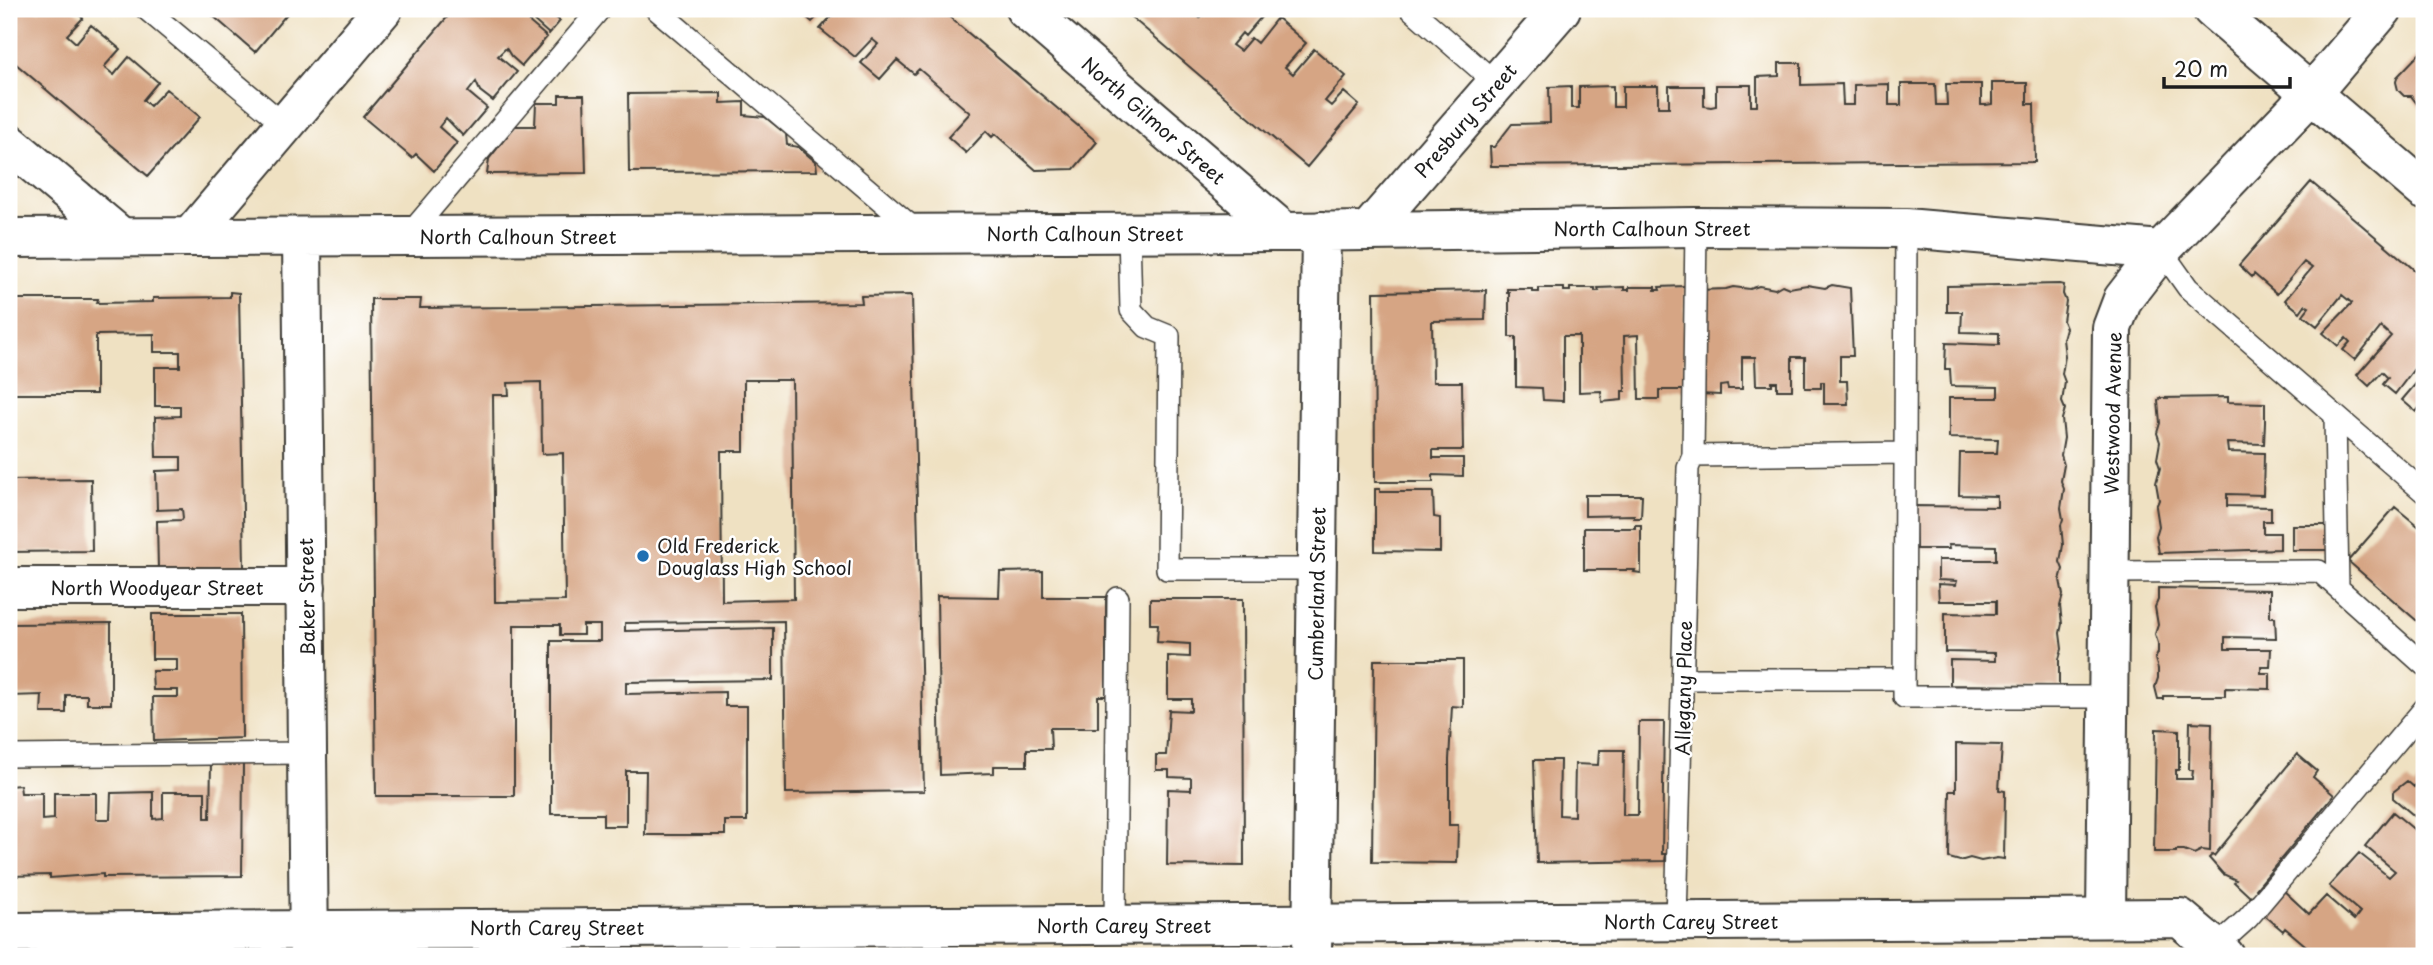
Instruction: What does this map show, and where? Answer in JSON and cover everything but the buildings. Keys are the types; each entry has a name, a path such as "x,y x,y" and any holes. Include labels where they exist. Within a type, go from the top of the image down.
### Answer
{"street":[{"name":"North Gilmor Street","path":"1025,9 1303,232"},
{"name":"Presbury Street","path":"1368,231 1562,9"},
{"path":"2212,9 2424,190"},
{"name":"Westwood Avenue","path":"2106,918 2112,328 2123,299 2161,250 2311,94 2384,9"},
{"path":"190,237 285,125 375,12"},
{"path":"9,143 121,237"},
{"name":"North Calhoun Street","path":"9,238 1303,232 1696,227 1906,228 2161,250"},
{"name":"Cumberland Street","path":"1303,232 1317,569 1312,940"},
{"name":"Baker Street","path":"303,237 309,943"},
{"name":"North Woodyear Street","path":"9,587 306,587"},
{"name":"North Carey Street","path":"9,932 309,943 1115,925 1312,940 1676,921 2180,918 2215,953"}],"lane":[{"path":"146,9 285,125"},
{"path":"407,237 600,9"},
{"path":"656,9 920,234"},
{"path":"1411,9 1497,83"},
{"name":"Allegany Place","path":"1676,921 1688,468 1693,456 1696,227"},
{"path":"1906,228 1904,697 2109,697"},
{"path":"1129,232 1131,310 1147,327 1169,336 1167,569 1317,569"},
{"path":"2161,250 2188,288 2424,492"},
{"path":"2335,416 2338,588"},
{"path":"1693,456 1905,453"},
{"path":"2109,572 2319,571 2424,665"},
{"path":"1115,925 1118,598"},
{"path":"1684,679 1904,679"},
{"path":"2215,953 2248,918 2424,709"},
{"path":"9,756 307,753"}],"place":[{"name":"Old Frederick Douglass High School","path":"643,556"}]}
